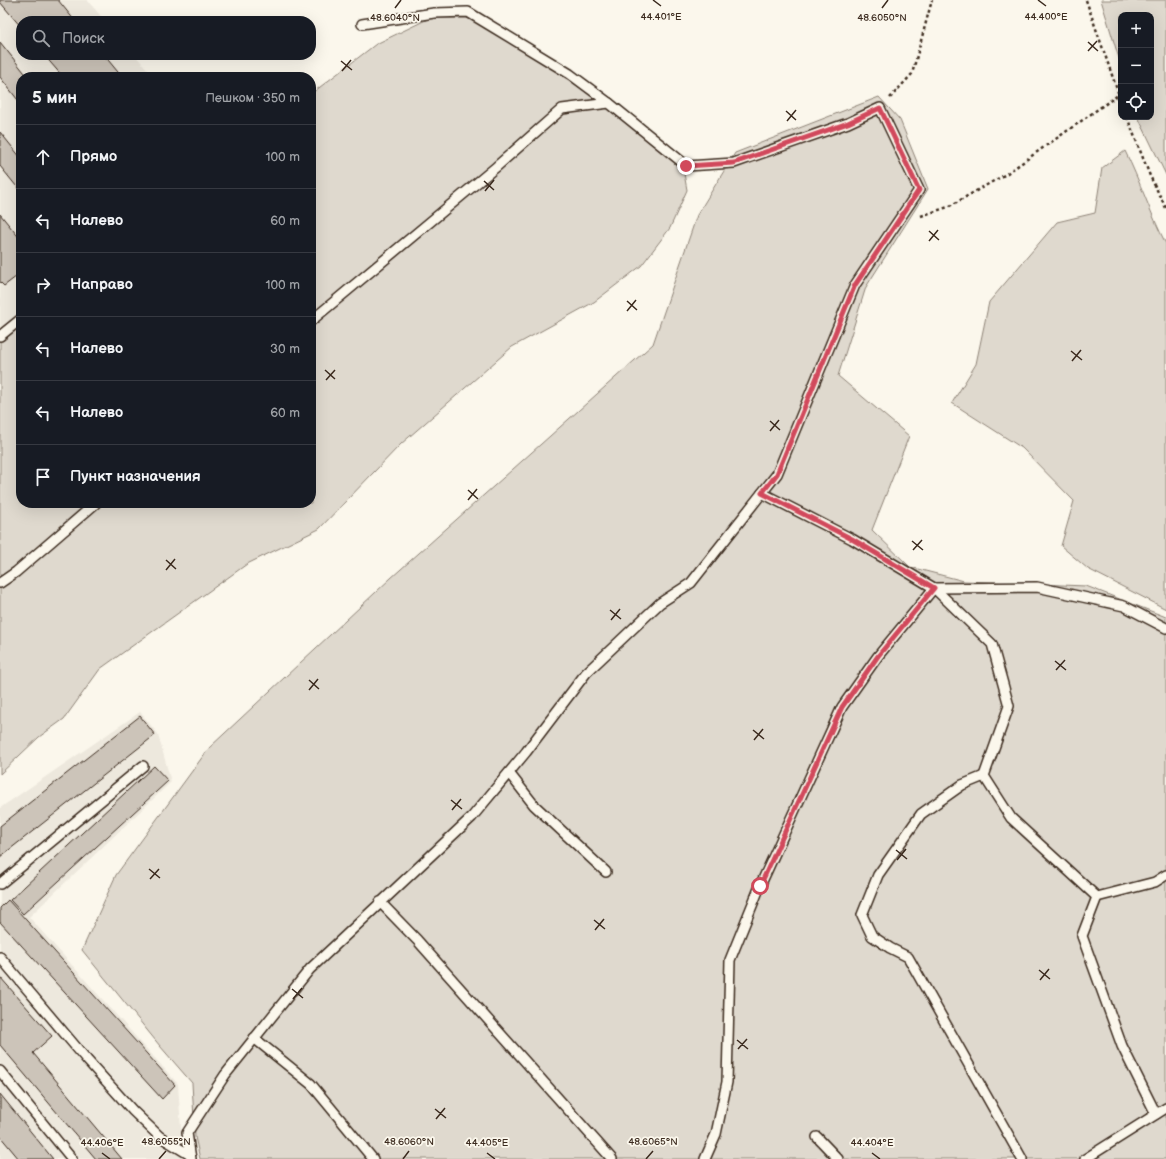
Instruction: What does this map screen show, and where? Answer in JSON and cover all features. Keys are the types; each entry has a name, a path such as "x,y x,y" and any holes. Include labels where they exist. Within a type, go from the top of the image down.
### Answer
{"lane":[{"path":"190,1157 186,1133 225,1075 310,969 472,817 526,752 586,673 660,603 692,583 777,474 855,285 919,190 880,108 848,123 734,163 686,166 609,103 570,74 468,12 434,12 362,24"},
{"path":"316,317 496,167 562,108 609,103"},
{"path":"0,336 16,323"},
{"path":"762,493 852,539 934,588 992,644 1010,706 984,776 962,785 921,814 878,874 862,915 872,936 890,948 908,957 1022,1159"},
{"path":"0,583 16,572 90,508"},
{"path":"705,1159 716,1134 727,1082 730,960 760,886 842,707 878,656 934,588 1037,587 1124,606 1166,628"},
{"path":"0,884 143,766"},
{"path":"509,773 534,805 606,872"},
{"path":"984,776 1011,818 1097,896"},
{"path":"1097,896 1155,882 1166,875"},
{"path":"1097,896 1082,936 1122,1046 1156,1114"},
{"path":"380,902 417,940 612,1159"},
{"path":"0,957 87,1060 134,1111 159,1136 190,1157"},
{"path":"254,1038 311,1084 373,1159"},
{"path":"0,1071 72,1159"},
{"path":"1085,1159 1166,1108"},
{"path":"816,1136 838,1159"}],"path":[{"path":"880,108 912,74 932,0"},
{"path":"895,225 948,207 1006,174 1118,95 1086,0"},
{"path":"1128,120 1150,176 1166,208"}],"shaded area":[{"path":"0,0 87,0 101,16 16,16 16,60 139,60 150,72 16,72 16,323 0,335"},
{"path":"1101,0 1166,0 1166,175 1139,120 1154,120 1154,12 1118,12 1118,55"},
{"path":"430,18 483,18 608,108 683,168 687,190 670,228 641,266 594,302 512,347 401,444 319,529 247,564 100,669 64,719 39,737 0,774 0,334 16,322 16,508 316,508 316,90 376,44"},
{"path":"879,97 900,120 928,189 866,287 838,376 909,436 872,530 910,567 964,581 1086,586 1166,617 1166,1159 200,1159 195,1137 192,1083 82,950 116,875 209,748 391,578 653,344 697,215 735,153"},
{"path":"1125,151 1166,244 1166,609 1088,569 1061,546 1074,501 1022,448 952,403 976,364 989,302 1057,222 1095,213 1102,168"},
{"path":"140,712 158,734 171,782 29,917 178,1084 183,1159 0,1159 0,808"}],"building":[{"path":"0,0 58,0 71,16 16,16 16,21 0,2"},
{"path":"0,42 24,72 16,72 16,98 0,77"},
{"path":"48,60 108,60 118,72 59,72"},
{"path":"0,132 16,152 16,186 0,166"},
{"path":"0,214 16,234 16,277 4,286 0,282"},
{"path":"140,716 155,735 0,857 0,826"},
{"path":"154,766 168,781 23,914 10,900"},
{"path":"8,900 175,1085 162,1099 0,922 0,908"},
{"path":"0,977 52,1036 33,1053 122,1159 96,1159 0,1045"},
{"path":"0,1094 53,1159 19,1159 0,1136"}],"route":[{"path":"686,166 734,163 848,123 880,108 919,190 855,285 777,474 762,493 852,539 934,588 878,656 842,707 760,886"}]}
